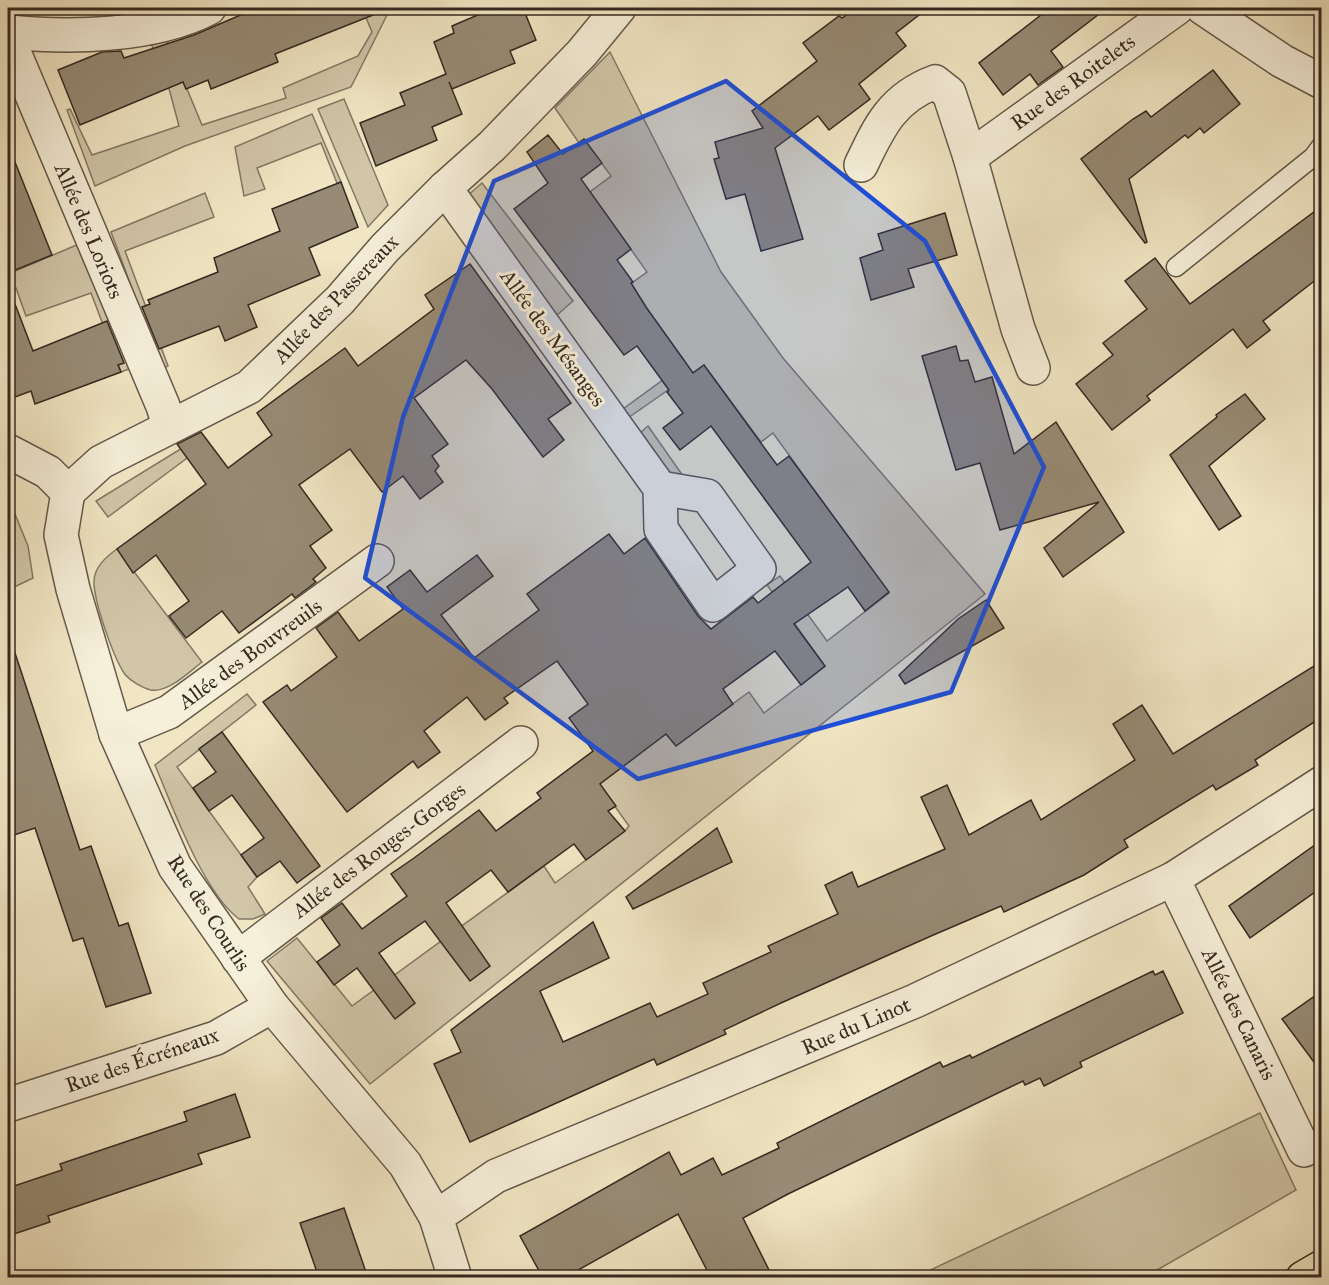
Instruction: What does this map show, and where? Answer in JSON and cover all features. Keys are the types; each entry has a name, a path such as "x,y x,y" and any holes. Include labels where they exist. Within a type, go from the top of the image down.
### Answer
{"highway":[{"path":"1303,1278 1322,1267"}],"street":[{"path":"8,32 54,36 129,29 186,20 209,8"},
{"name":"Allée des Passereaux","path":"68,492 101,462 169,425 249,387 340,300 385,248 445,188 492,146 566,70 619,8"},
{"name":"Rue des Roitelets","path":"970,157 1177,8"},
{"path":"1203,8 1282,61 1322,82"},
{"name":"Allée des Loriots","path":"8,38 164,406 169,425"},
{"path":"861,165 883,119 919,88 935,82 949,93 970,157 1018,329 1033,368"},
{"name":"Allée des Mésanges","path":"445,188 660,488"},
{"path":"8,452 48,472 68,492"},
{"name":"Rue des Courlis","path":"68,492 61,535 72,589 116,734 175,867 272,1006 405,1164 436,1217"},
{"name":"Allée des Bouvreuils","path":"116,734 169,712 377,561"},
{"name":"Allée des Rouges-Gorges","path":"238,958 520,742"},
{"name":"Rue du Linot","path":"436,1217 496,1176 915,1001 1173,879 1322,783"},
{"name":"Allée des Canaris","path":"1173,879 1304,1150"},
{"name":"Rue des Écréneaux","path":"8,1105 216,1038 272,1006"},
{"path":"436,1217 455,1278"}],"lane":[{"path":"1176,267 1313,156 1322,145"}],"highlighted area":[{"path":"726,81 925,241 1044,467 951,692 638,779 365,578 403,417 494,181"}],"shaded area":[{"path":"362,8 388,8 389,11 351,87 185,146 95,186 67,110 70,109 92,155 179,126 167,81 144,27 160,24 202,125 286,98 283,88 358,56 372,32"},
{"path":"610,52 721,272 783,358 985,594 370,1084 267,961 297,938 352,1006 544,866 555,883 625,831 629,826 598,783 666,734 676,745 749,692 764,713 825,666 767,585 780,576 827,641 889,593 773,433 761,442 704,365 628,418 623,409 686,363 629,285 647,272 590,192 611,176 584,139 579,143 555,108"},
{"path":"344,99 388,205 368,227 318,109"},
{"path":"312,114 341,182 337,183 321,143 257,168 265,189 244,196 235,147"},
{"path":"482,183 573,301 556,316 467,196"},
{"path":"205,193 214,217 125,251 168,366 162,369 111,232"},
{"path":"79,244 129,369 121,372 91,293 26,316 16,288 8,291 8,274"},
{"path":"648,426 688,483 680,489 639,434"},
{"path":"200,437 206,444 108,517 96,501"},
{"path":"8,497 28,546 33,578 8,590"},
{"path":"117,549 202,662 178,681 158,690 147,689 126,676 105,629 97,602 94,582 96,572 101,563"},
{"path":"247,694 256,705 177,767 257,877 248,887 265,914 253,919 239,919 213,890 201,870 155,765"},
{"path":"1260,1113 1296,1190 1145,1277 916,1277"}],"building":[{"path":"257,8 388,9 275,54 278,62 211,89 208,80 186,89 183,82 80,125 58,70 102,52 121,51 124,58 194,35"},
{"path":"494,8 523,8 536,40 510,51 515,63 452,89 449,82 462,114 432,127 437,140 376,166 360,123 405,105 400,93 446,74 434,42 454,33 452,26"},
{"path":"856,8 928,8 896,33 906,46 859,84 870,99 829,130 818,116 775,148 803,239 761,251 745,194 726,199 714,159 719,158 715,142 763,128 752,111 817,61 803,43 839,16 842,18"},
{"path":"1050,8 1107,8 1051,51 1063,67 1038,85 1030,74 1003,95 979,63"},
{"path":"1213,70 1240,104 1204,133 1200,128 1188,138 1185,135 1129,179 1147,242 1145,243 1081,159 1146,111 1151,117"},
{"path":"548,135 563,154 584,139 602,163 581,179 631,249 617,260 633,282 631,283 646,307 693,373 704,365 777,465 789,456 889,592 865,611 848,587 794,624 825,666 801,685 775,651 723,689 733,704 676,746 666,734 600,784 616,806 608,811 625,831 586,860 574,844 508,892 491,870 446,903 490,966 470,981 425,921 379,953 415,1003 395,1019 357,968 334,985 317,962 340,945 321,918 342,903 362,929 407,896 391,874 479,810 496,831 541,798 537,793 593,751 569,718 588,704 557,661 504,698 508,703 485,720 467,697 424,731 440,752 418,768 413,761 347,812 263,702 287,685 291,691 337,657 316,628 338,612 359,641 403,609 387,587 410,570 427,592 477,555 493,576 441,615 474,658 539,610 527,594 609,534 624,554 645,538 698,616 711,629 753,597 758,603 811,562 711,426 680,450 663,428 683,413 667,392 669,390 637,346 624,355 514,209 548,183 527,152"},
{"path":"8,148 52,255 8,273"},
{"path":"341,182 358,227 309,248 320,275 248,305 257,327 225,341 219,326 159,349 142,307 150,304 148,300 218,272 214,258 280,231 272,209"},
{"path":"1322,206 1322,275 1263,321 1270,330 1247,348 1233,329 1147,396 1150,400 1112,430 1076,384 1113,355 1103,343 1147,309 1125,281 1155,258 1190,304"},
{"path":"945,213 957,255 908,269 914,287 871,300 860,258 883,250 878,234"},
{"path":"470,264 571,403 548,419 564,440 543,457 492,389 466,360 414,398 448,444 432,456 439,466 435,471 443,482 420,499 403,476 382,492 350,449 299,485 332,530 310,546 326,568 313,579 316,582 295,598 292,594 239,633 222,611 186,638 169,616 189,601 156,555 133,573 117,549 206,484 177,444 201,432 228,468 272,435 257,413 345,348 358,366 434,309 425,295"},
{"path":"8,291 10,291 33,351 107,321 124,363 118,365 121,372 35,404 31,391 15,397 8,379"},
{"path":"956,346 960,361 968,360 975,382 992,377 1014,454 1056,422 1124,532 1063,577 1044,548 1099,502 1000,530 980,463 956,470 922,356"},
{"path":"1245,394 1265,419 1209,466 1241,516 1219,530 1170,455 1217,417 1216,415"},
{"path":"986,600 1004,628 905,684 899,675 958,619"},
{"path":"13,647 80,850 91,846 119,926 128,923 151,993 106,1007 83,938 73,941 35,828 8,837 8,648"},
{"path":"1322,661 1322,717 1255,760 1258,765 1216,790 1213,785 1124,840 1128,847 1084,875 1004,912 1001,906 931,936 781,1003 724,1030 726,1034 657,1065 654,1059 470,1142 434,1064 461,1052 451,1030 593,922 609,958 540,991 563,1042 650,1003 657,1017 708,994 703,983 771,952 768,946 838,914 825,885 852,872 858,887 945,849 921,797 947,785 969,835 1031,800 1041,820 1135,760 1113,724 1142,705 1173,754"},
{"path":"222,732 320,866 297,883 280,861 257,877 241,855 264,838 232,795 209,811 193,788 216,772 199,749"},
{"path":"717,828 732,862 633,909 626,897"},
{"path":"1322,840 1322,887 1250,938 1229,906"},
{"path":"1153,971 1155,975 1163,971 1183,1013 1080,1062 1082,1067 1044,1086 1040,1078 1025,1085 1023,1081 743,1218 773,1278 711,1278 678,1214 564,1278 543,1278 520,1236 669,1152 681,1175 713,1158 722,1175 779,1148 777,1143 940,1062 943,1067 970,1055 972,1058"},
{"path":"1322,991 1322,1073 1282,1019"},
{"path":"235,1094 250,1137 198,1154 202,1164 48,1216 50,1222 8,1236 8,1188 62,1170 60,1164 187,1121 184,1112"},
{"path":"344,1208 368,1278 319,1278 300,1223"}]}
